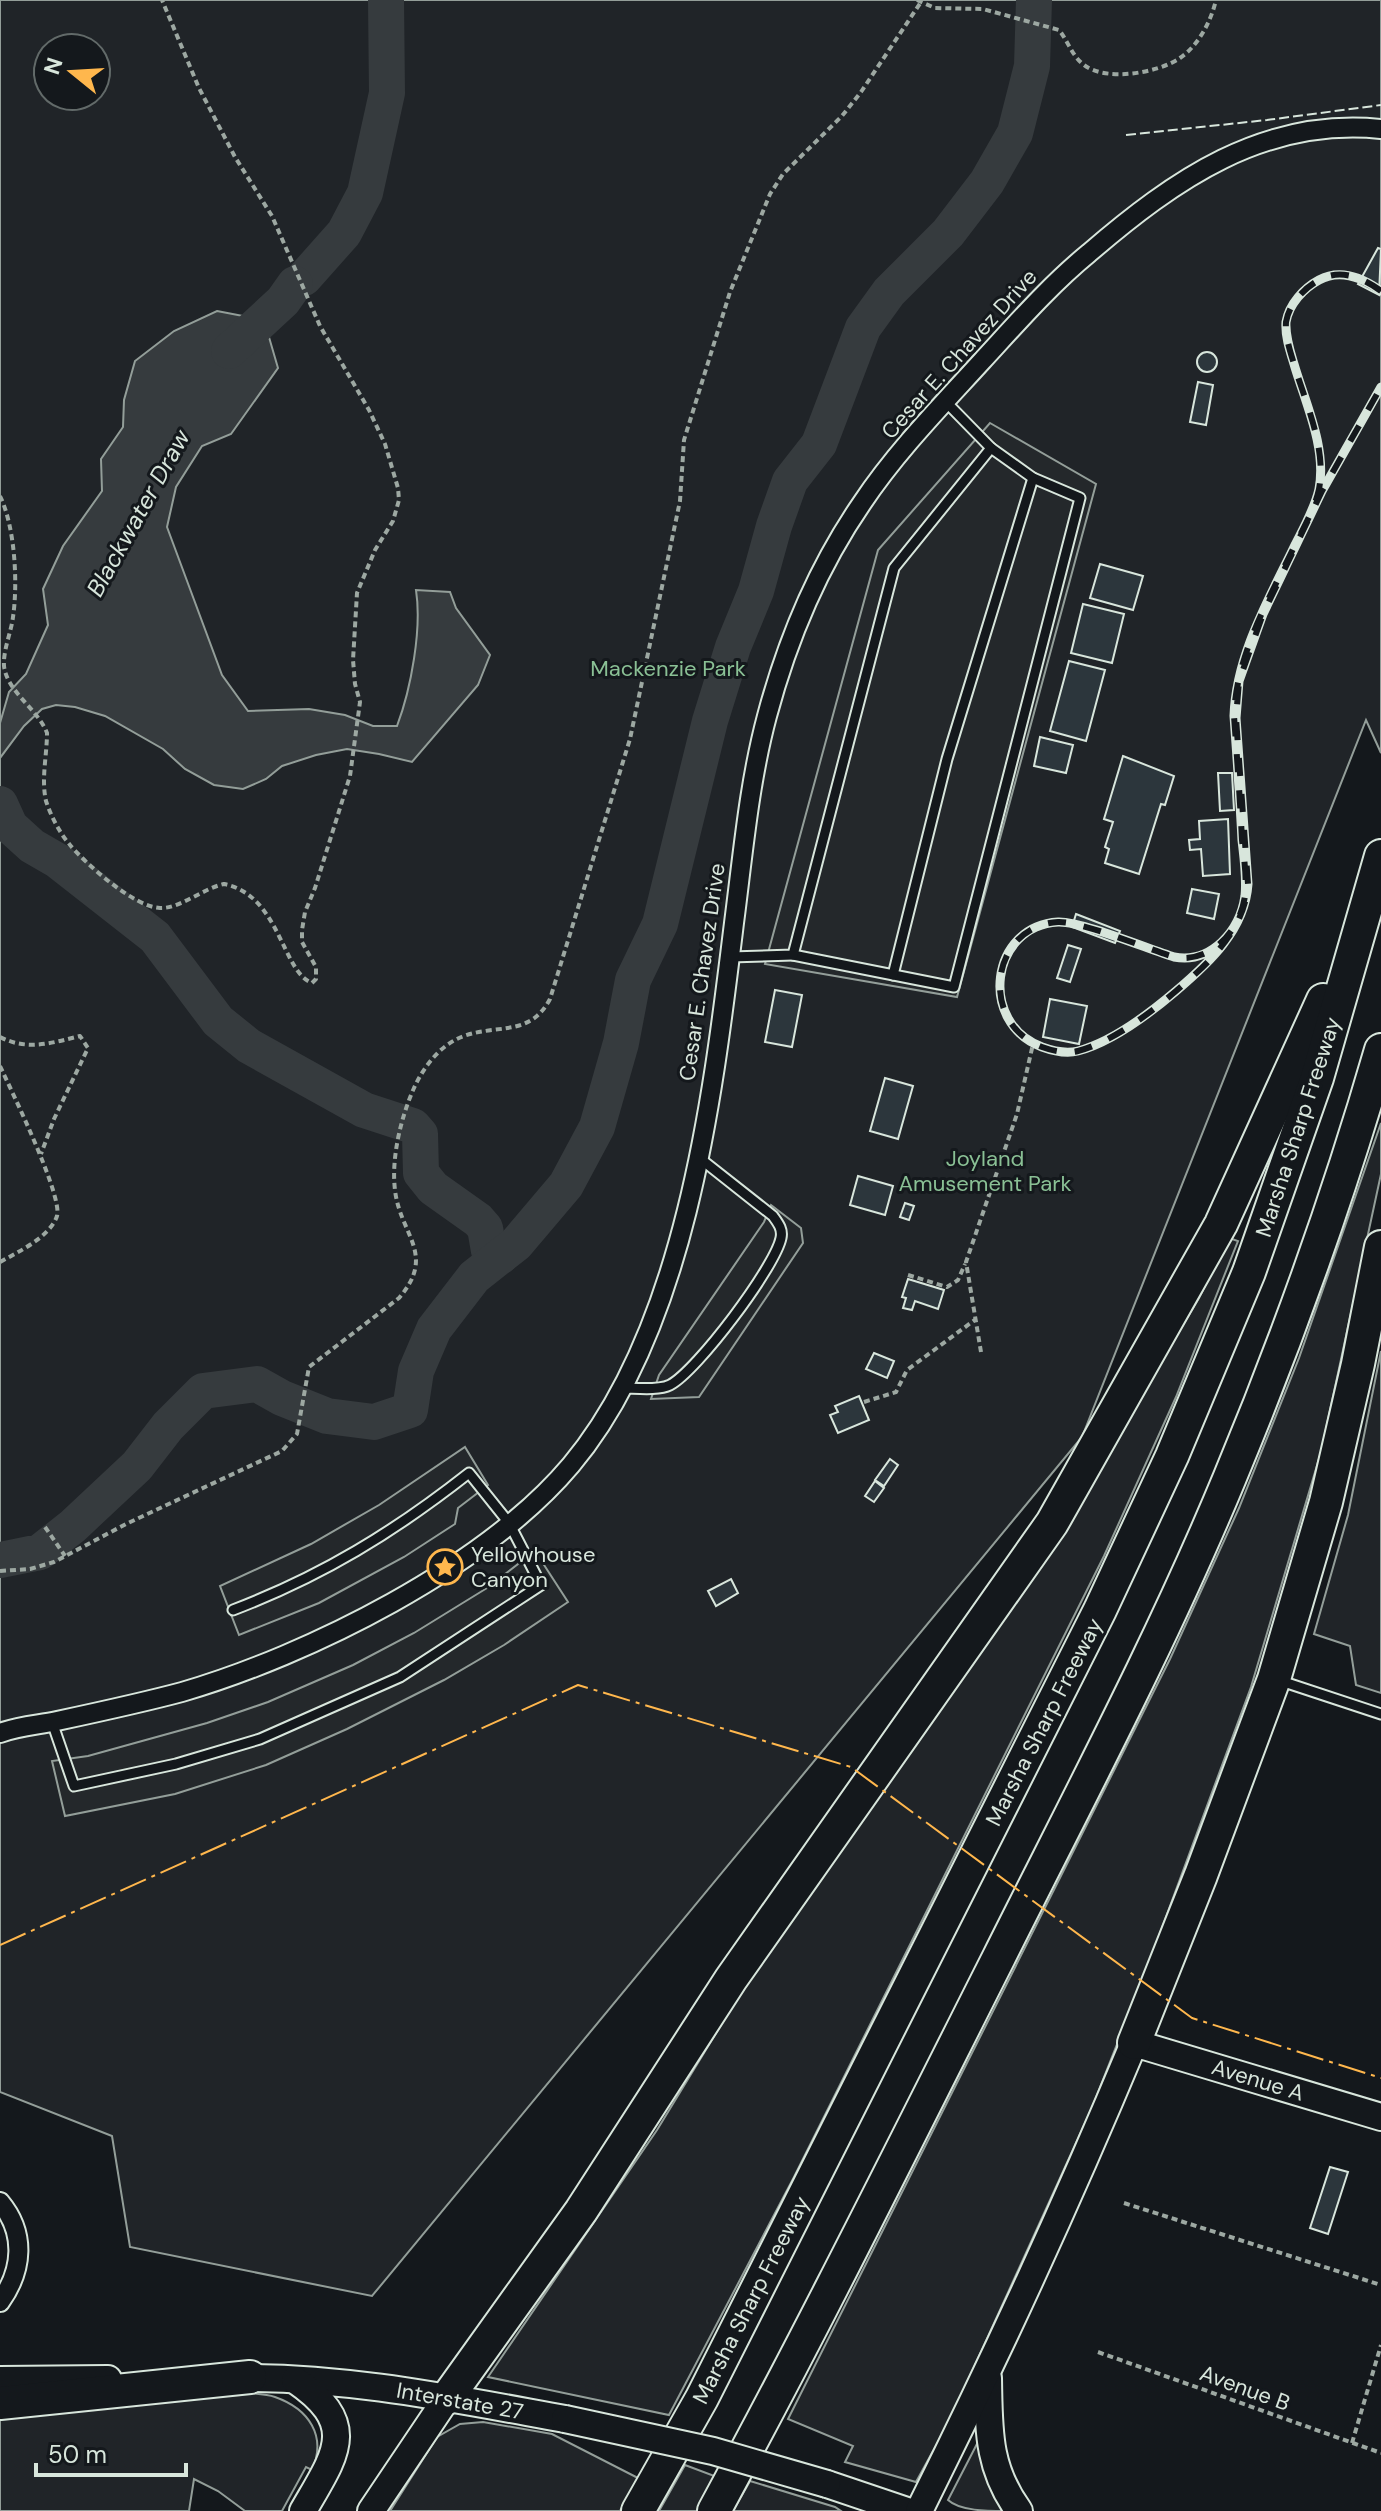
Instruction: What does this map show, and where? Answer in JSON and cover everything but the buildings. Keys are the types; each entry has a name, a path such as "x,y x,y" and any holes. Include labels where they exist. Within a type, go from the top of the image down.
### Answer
{"highway":[{"path":"447,2398 581,2211 731,1979 1052,1523 1221,1224 1369,898 1381,856"},
{"name":"Marsha Sharp Freeway","path":"638,2511 702,2398 1100,1610 1172,1456 1249,1272 1317,1078 1369,898"},
{"path":"714,2511 796,2360 1159,1637 1230,1479 1289,1330 1354,1141 1381,1050"},
{"path":"1134,2043 1274,1679 1326,1502 1381,1247"},
{"path":"0,2403 250,2377"}],"main road":[{"path":"919,2511 988,2374 1074,2186 1134,2043"},
{"name":"Avenue A","path":"1134,2043 1381,2117"},
{"path":"988,2374 989,2443 1001,2482 1019,2511"},
{"name":"Interstate 27","path":"0,2380 250,2377 294,2378 385,2388 565,2419 713,2451 907,2511"},
{"path":"294,2378 319,2396 329,2412 336,2450 303,2511"},
{"path":"371,2511 447,2398"}],"street":[{"name":"Cesar E. Chavez Drive","path":"0,1733 182,1691 315,1641 420,1587 459,1561 509,1523 571,1466 621,1388 646,1337 680,1232 697,1156 765,723 792,638 836,544 863,501 945,401 1071,268 1114,232 1187,178 1238,150 1294,133 1328,129 1381,129"},
{"path":"0,2302 17,2271 17,2228 4,2208"}],"lane":[{"path":"730,957 793,955 954,987 1080,498 1033,478 991,448 945,401"},
{"path":"793,955 894,568 991,448"},
{"path":"893,975 947,759 1033,478"},
{"path":"621,1388 669,1386 701,1359 736,1314 782,1237 780,1226 773,1216 697,1156"},
{"path":"52,1722 74,1786 176,1764 260,1739 400,1677 541,1585 509,1523 469,1473 417,1514 370,1545 274,1594 233,1610"},
{"path":"1274,1679 1381,1714"}],"path":[{"path":"0,496 9,521 12,547 14,610 4,660 6,675 47,733 44,775 47,802 51,815 70,846 115,885 148,905 168,907 224,884 245,892 278,930 301,977 312,983 316,979 316,967 302,942 302,930 305,912 350,776 360,702 353,660 356,602 364,572 397,511 399,500 394,471 369,410 320,326 272,216 235,157 199,88 162,0"},
{"path":"0,1571 42,1566 282,1451 295,1439 309,1367 399,1298 413,1276 417,1254 395,1187 397,1145 408,1103 429,1062 454,1040 479,1032 501,1031 533,1020 550,999 630,739 680,501 684,440 730,292 770,194 783,174 842,116 861,92 919,1 935,8 983,9 1048,26 1059,30 1083,65 1098,73 1127,75 1180,58 1200,37 1216,0"},
{"path":"0,1037 32,1047 80,1036 88,1048 40,1156"},
{"path":"908,1275 947,1287 958,1280 1017,1114 1033,1044"},
{"path":"0,1066 40,1156 56,1200 57,1218 44,1234 0,1262"},
{"path":"966,1262 981,1352"},
{"path":"864,1402 896,1392 907,1370 976,1319"},
{"path":"45,1527 65,1556"},
{"path":"1124,2203 1381,2285"},
{"path":"1352,2443 1381,2345"},
{"name":"Avenue B","path":"1098,2352 1381,2453"}],"green space":[{"name":"Mackenzie Park","path":"0,0 1381,0 1381,753 1366,720 1082,1437 372,2296 130,2247 112,2136 0,2092"},
{"path":"1381,1123 1381,1174 1321,1452 1251,1687 1091,2110 950,2420 916,2482 845,2462 853,2446 788,2419 1170,1659 1239,1508 1299,1358"},
{"path":"1229,1238 1238,1241 1176,1397 1104,1556 794,2177 669,2415 488,2377 657,2130 735,2002 1083,1494 1199,1298"},
{"path":"1381,1351 1381,1693 1356,1685 1350,1646 1314,1634 1348,1515"},
{"path":"187,2391 267,2395 287,2402 306,2416 316,2435 316,2458 312,2470 306,2467 282,2511 245,2511 218,2491 194,2479 189,2511 0,2511 0,2407"},
{"path":"483,2422 552,2434 638,2478 620,2511 390,2511 437,2437 460,2424"},
{"path":"979,2440 1006,2511 967,2508 948,2500"},
{"path":"685,2465 717,2477 698,2511 659,2511"},
{"path":"750,2481 835,2507 841,2511 733,2511"}],"shaded area":[{"path":"990,423 1096,484 957,997 765,964 878,550"},
{"path":"771,1205 801,1228 803,1243 699,1397 651,1399 659,1375 764,1222"},
{"path":"465,1447 488,1485 458,1508 455,1524 404,1557 319,1603 239,1635 220,1586 311,1544 379,1505"},
{"path":"535,1551 568,1602 444,1680 347,1729 266,1765 175,1794 65,1816 52,1761 88,1756 207,1723 268,1702 353,1665 414,1633 487,1588"}],"water":[{"path":"217,311 264,320 278,368 231,434 202,446 176,487 167,527 222,675 248,711 309,709 345,715 373,726 397,726 414,659 418,622 416,590 450,592 456,608 490,655 478,685 412,762 347,749 282,766 266,779 243,789 214,785 185,769 163,749 105,716 75,707 56,705 42,709 24,726 0,758 0,723 9,692 26,674 48,625 43,589 63,546 102,491 101,459 123,427 124,400 135,361 174,331"}],"waterway":[{"name":"Blackwater Draw","path":"304,278 344,233 365,193 387,93 386,0"},
{"path":"0,1560 40,1552 73,1526 137,1466 168,1426 203,1391 257,1384 327,1416 374,1422 410,1410 416,1371 434,1329 474,1277 516,1244 566,1185 597,1127 621,1043 633,980 660,924 710,721 733,647 756,591 790,481 819,444 863,328 889,292 948,233 987,182 1015,133 1032,66 1034,0"},
{"name":"Blackwater Draw","path":"229,351 283,301 295,284"},
{"name":"Blackwater Draw","path":"0,804 10,826 32,846 58,861 155,937 218,1021 249,1046 364,1110 413,1126 420,1134 421,1173 433,1188 478,1220 485,1228 489,1251 501,1256"}],"railway":[{"path":"1381,291 1352,276 1327,276 1313,283 1298,297 1286,322 1289,349 1318,441 1321,473 1312,510 1275,586 1247,649 1241,671 1236,693 1234,716 1246,882 1237,921 1222,942 1211,950 1187,958 1174,957 1069,923 1058,922 1035,928 1018,940 1006,957 1000,977 1001,998 1008,1018 1022,1035 1042,1047 1060,1052 1078,1051 1130,1026 1201,969 1233,931 1240,916 1245,901 1248,884 1236,718 1239,681 1263,614 1322,491 1381,387"}],"fence":[{"path":"1126,135 1381,105"}],"power":[{"path":"0,1945 578,1685 851,1767 1192,2018 1381,2078"}],"place":[{"name":"Yellowhouse Canyon","path":"445,1567"}],"park label":[{"name":"Joyland Amusement Park","path":"985,1170"}]}
